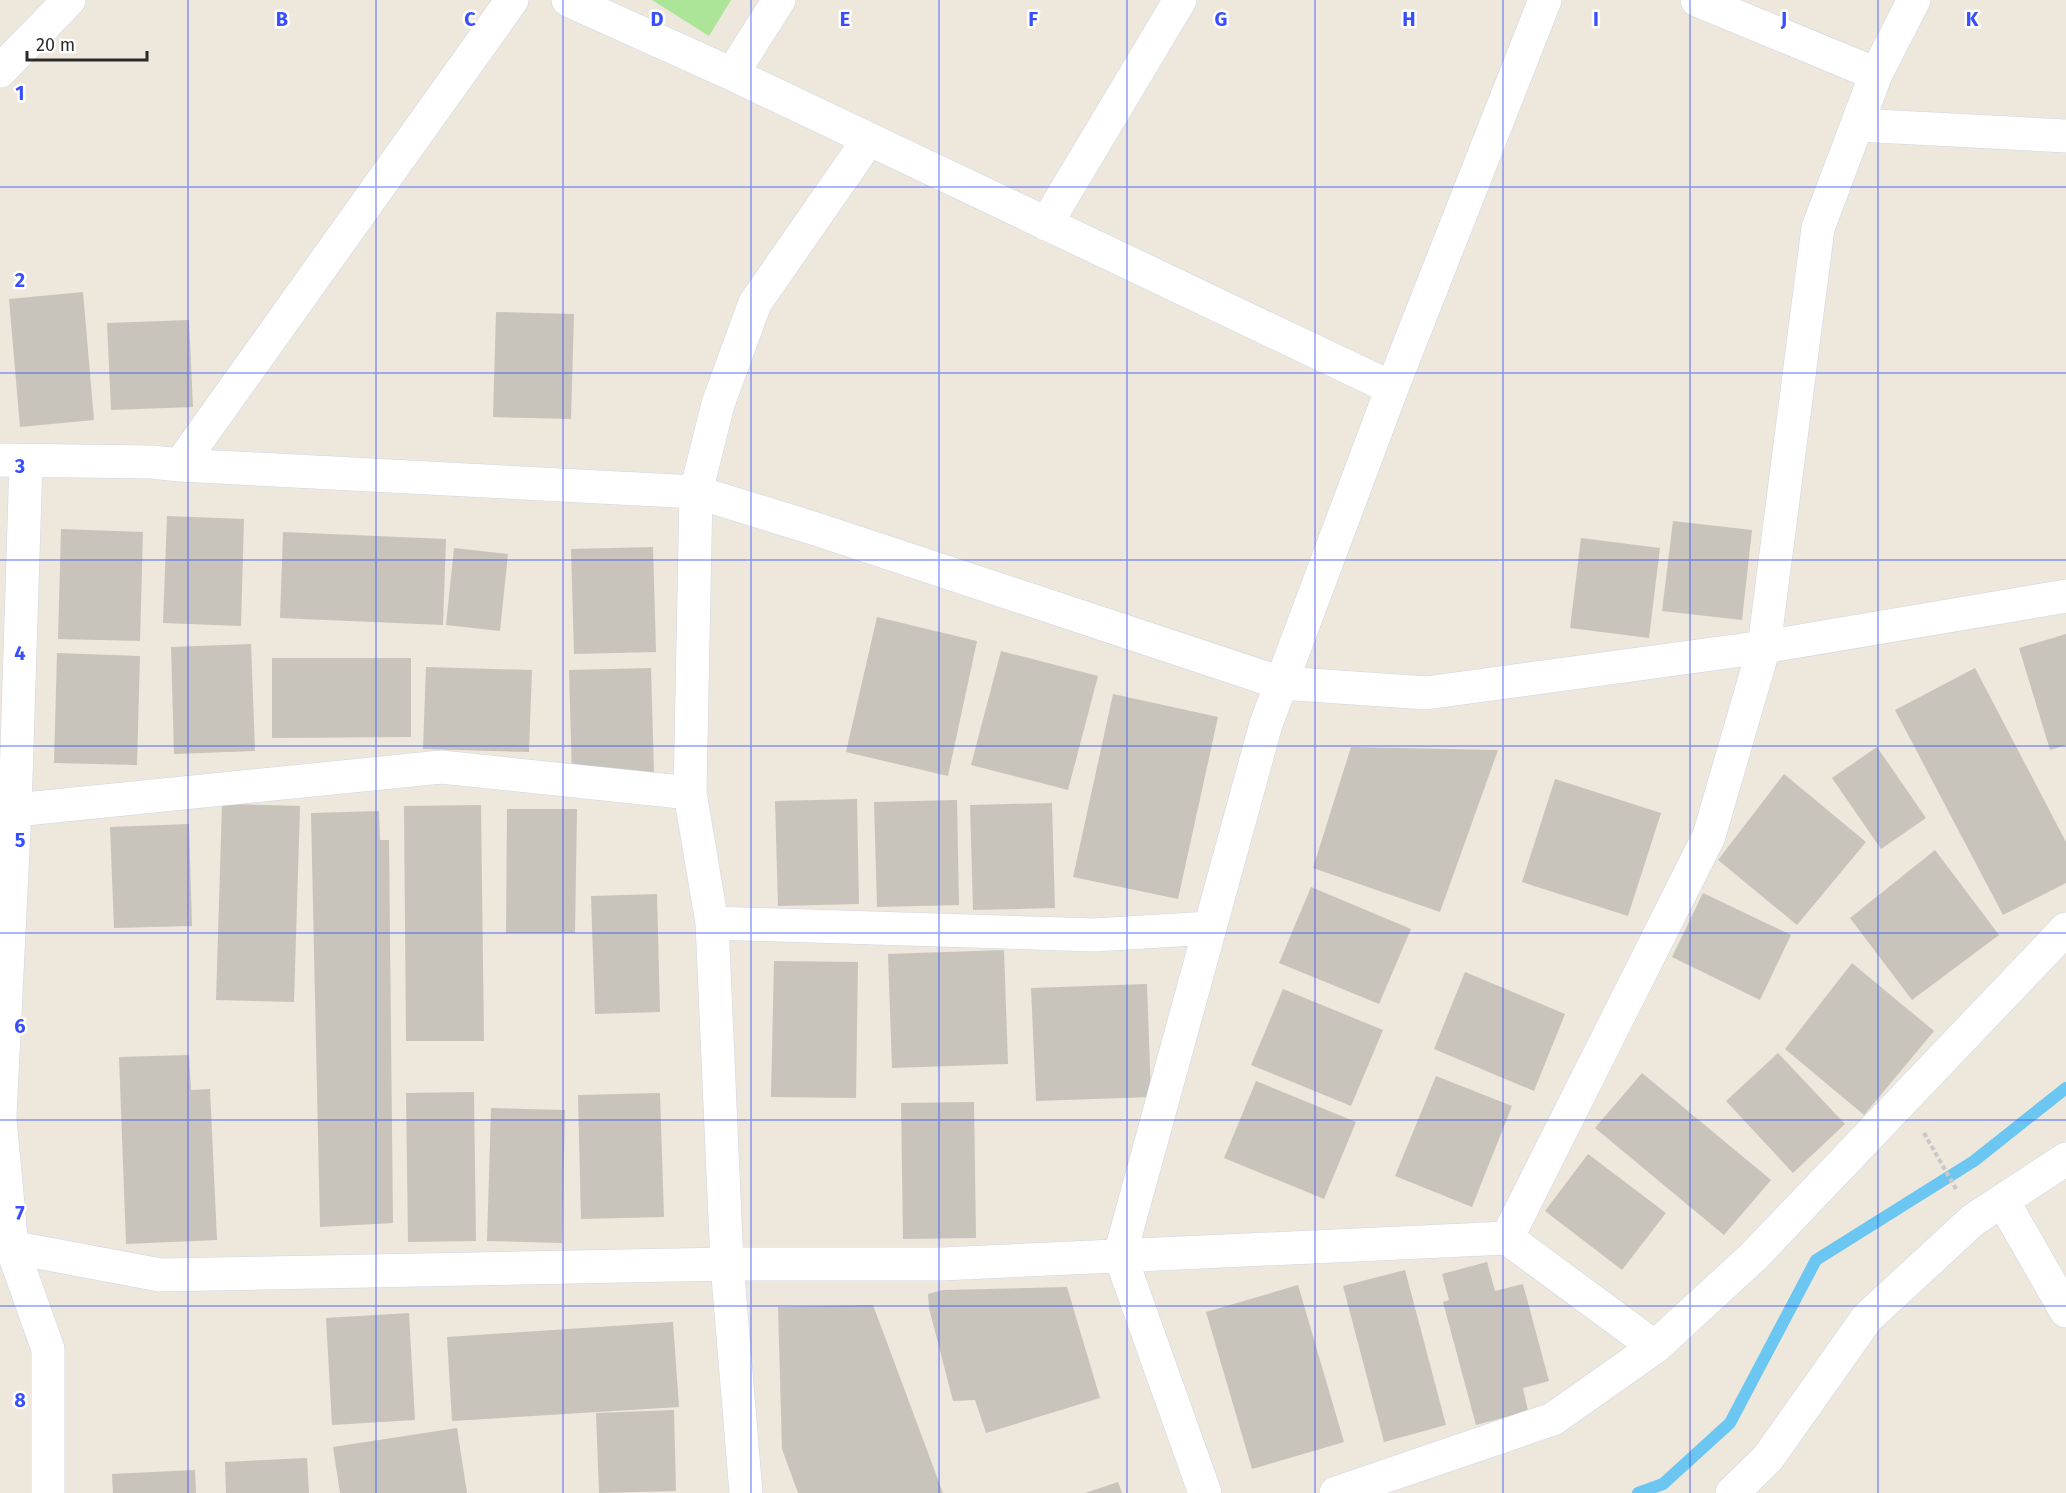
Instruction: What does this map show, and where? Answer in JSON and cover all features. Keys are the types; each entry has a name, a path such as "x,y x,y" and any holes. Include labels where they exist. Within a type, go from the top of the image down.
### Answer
{"street":[{"path":"0,71 69,0"},
{"path":"180,465 512,0"},
{"path":"568,0 732,74 1392,388"},
{"path":"732,74 778,0"},
{"path":"1046,224 1180,0"},
{"path":"1205,1493 1119,1255 1266,724 1392,388 1545,0"},
{"path":"1697,0 1876,74"},
{"path":"1507,1238 1710,836 1764,647 1818,228 1876,74 1914,0"},
{"path":"1857,125 2066,136"},
{"path":"746,1493 727,1264 712,923 690,793 696,492 718,404 755,303 869,139"},
{"path":"48,1493 48,1349 6,1247 0,1117 13,460 152,462 696,492 1281,683 1426,693 1764,647 2066,596"},
{"path":"7,809 441,767 690,793"},
{"path":"712,923 1094,935 1210,928"},
{"path":"1336,1493 1552,1419 1654,1347 1754,1257 2066,929"},
{"path":"1732,1493 1768,1458 1867,1318 1973,1220 2066,1159"},
{"path":"2003,1201 2066,1311"},
{"path":"6,1247 160,1275 727,1264 942,1264 1507,1238 1654,1347"}],"path":[{"path":"1922,1130 1956,1190"}],"green space":[{"path":"652,0 731,0 709,36"}],"building":[{"path":"83,292 94,420 20,427 9,299"},
{"path":"496,312 574,314 571,419 493,417"},
{"path":"189,320 193,407 111,410 107,323"},
{"path":"167,516 244,519 241,626 163,623"},
{"path":"1673,521 1752,530 1742,620 1662,611"},
{"path":"61,529 143,532 140,641 58,639"},
{"path":"283,532 446,539 443,625 280,618"},
{"path":"1581,538 1660,548 1649,638 1570,628"},
{"path":"653,547 656,652 574,654 571,549"},
{"path":"454,548 508,554 500,631 446,625"},
{"path":"877,617 977,641 948,776 846,752"},
{"path":"2066,634 2066,745 2050,750 2019,648"},
{"path":"251,644 255,751 174,754 171,647"},
{"path":"1001,651 1098,676 1068,790 971,765"},
{"path":"57,653 140,656 137,765 54,763"},
{"path":"272,658 411,658 411,737 272,738"},
{"path":"426,667 532,670 529,752 423,749"},
{"path":"651,668 654,773 572,775 569,670"},
{"path":"1975,668 2066,842 2066,883 2003,915 1895,710"},
{"path":"1113,694 1218,717 1178,899 1073,877"},
{"path":"1351,747 1498,750 1440,912 1313,868"},
{"path":"1877,747 1926,818 1881,849 1832,778"},
{"path":"1784,774 1866,842 1797,925 1718,860"},
{"path":"1555,779 1661,813 1628,916 1522,882"},
{"path":"857,799 859,904 778,906 775,801"},
{"path":"957,800 959,905 877,907 874,802"},
{"path":"1052,803 1055,908 973,910 970,805"},
{"path":"222,804 300,806 294,1002 216,1000"},
{"path":"481,805 484,1041 406,1041 404,806"},
{"path":"507,809 577,809 575,933 506,933"},
{"path":"379,811 380,840 389,840 393,1223 320,1227 311,813"},
{"path":"189,824 192,926 114,928 110,827"},
{"path":"1935,850 1999,935 1912,1000 1850,918"},
{"path":"1311,887 1411,929 1379,1004 1279,963"},
{"path":"1703,893 1791,935 1760,1000 1672,957"},
{"path":"657,894 660,1012 595,1014 591,896"},
{"path":"1004,950 1008,1064 892,1068 888,954"},
{"path":"774,961 858,962 856,1098 771,1097"},
{"path":"1852,963 1934,1031 1864,1115 1785,1049"},
{"path":"1465,972 1565,1014 1534,1091 1434,1049"},
{"path":"1147,984 1151,1097 1036,1101 1031,988"},
{"path":"1283,989 1383,1030 1351,1106 1251,1065"},
{"path":"1778,1053 1845,1124 1793,1173 1726,1101"},
{"path":"189,1055 191,1090 210,1089 217,1240 126,1244 119,1057"},
{"path":"1642,1073 1771,1180 1724,1235 1595,1128"},
{"path":"1436,1076 1512,1106 1472,1207 1395,1176"},
{"path":"1256,1081 1356,1122 1324,1199 1224,1158"},
{"path":"474,1092 476,1241 408,1242 406,1093"},
{"path":"660,1093 664,1217 581,1219 578,1095"},
{"path":"974,1102 976,1238 903,1239 901,1103"},
{"path":"491,1108 565,1110 562,1243 487,1241"},
{"path":"1588,1154 1666,1213 1622,1270 1545,1211"},
{"path":"1487,1262 1495,1291 1523,1284 1549,1381 1523,1388 1528,1411 1476,1425 1443,1302 1449,1300 1442,1274"},
{"path":"1405,1270 1446,1425 1384,1442 1343,1286"},
{"path":"1298,1285 1344,1442 1252,1469 1206,1312"},
{"path":"1067,1287 1100,1398 986,1433 975,1400 953,1401 929,1308 928,1294 943,1290"},
{"path":"873,1305 943,1493 798,1493 782,1449 778,1307"},
{"path":"409,1313 415,1420 332,1425 326,1318"},
{"path":"673,1322 679,1407 452,1421 447,1337"},
{"path":"674,1410 676,1491 599,1493 596,1413"},
{"path":"457,1428 467,1493 340,1493 333,1447"},
{"path":"307,1458 309,1493 226,1493 225,1462"},
{"path":"195,1470 196,1493 113,1493 112,1474"},
{"path":"1118,1482 1122,1493 1085,1493"}],"waterway":[{"path":"1638,1493 1663,1484 1730,1423 1816,1260 1974,1161 2066,1088"}]}
